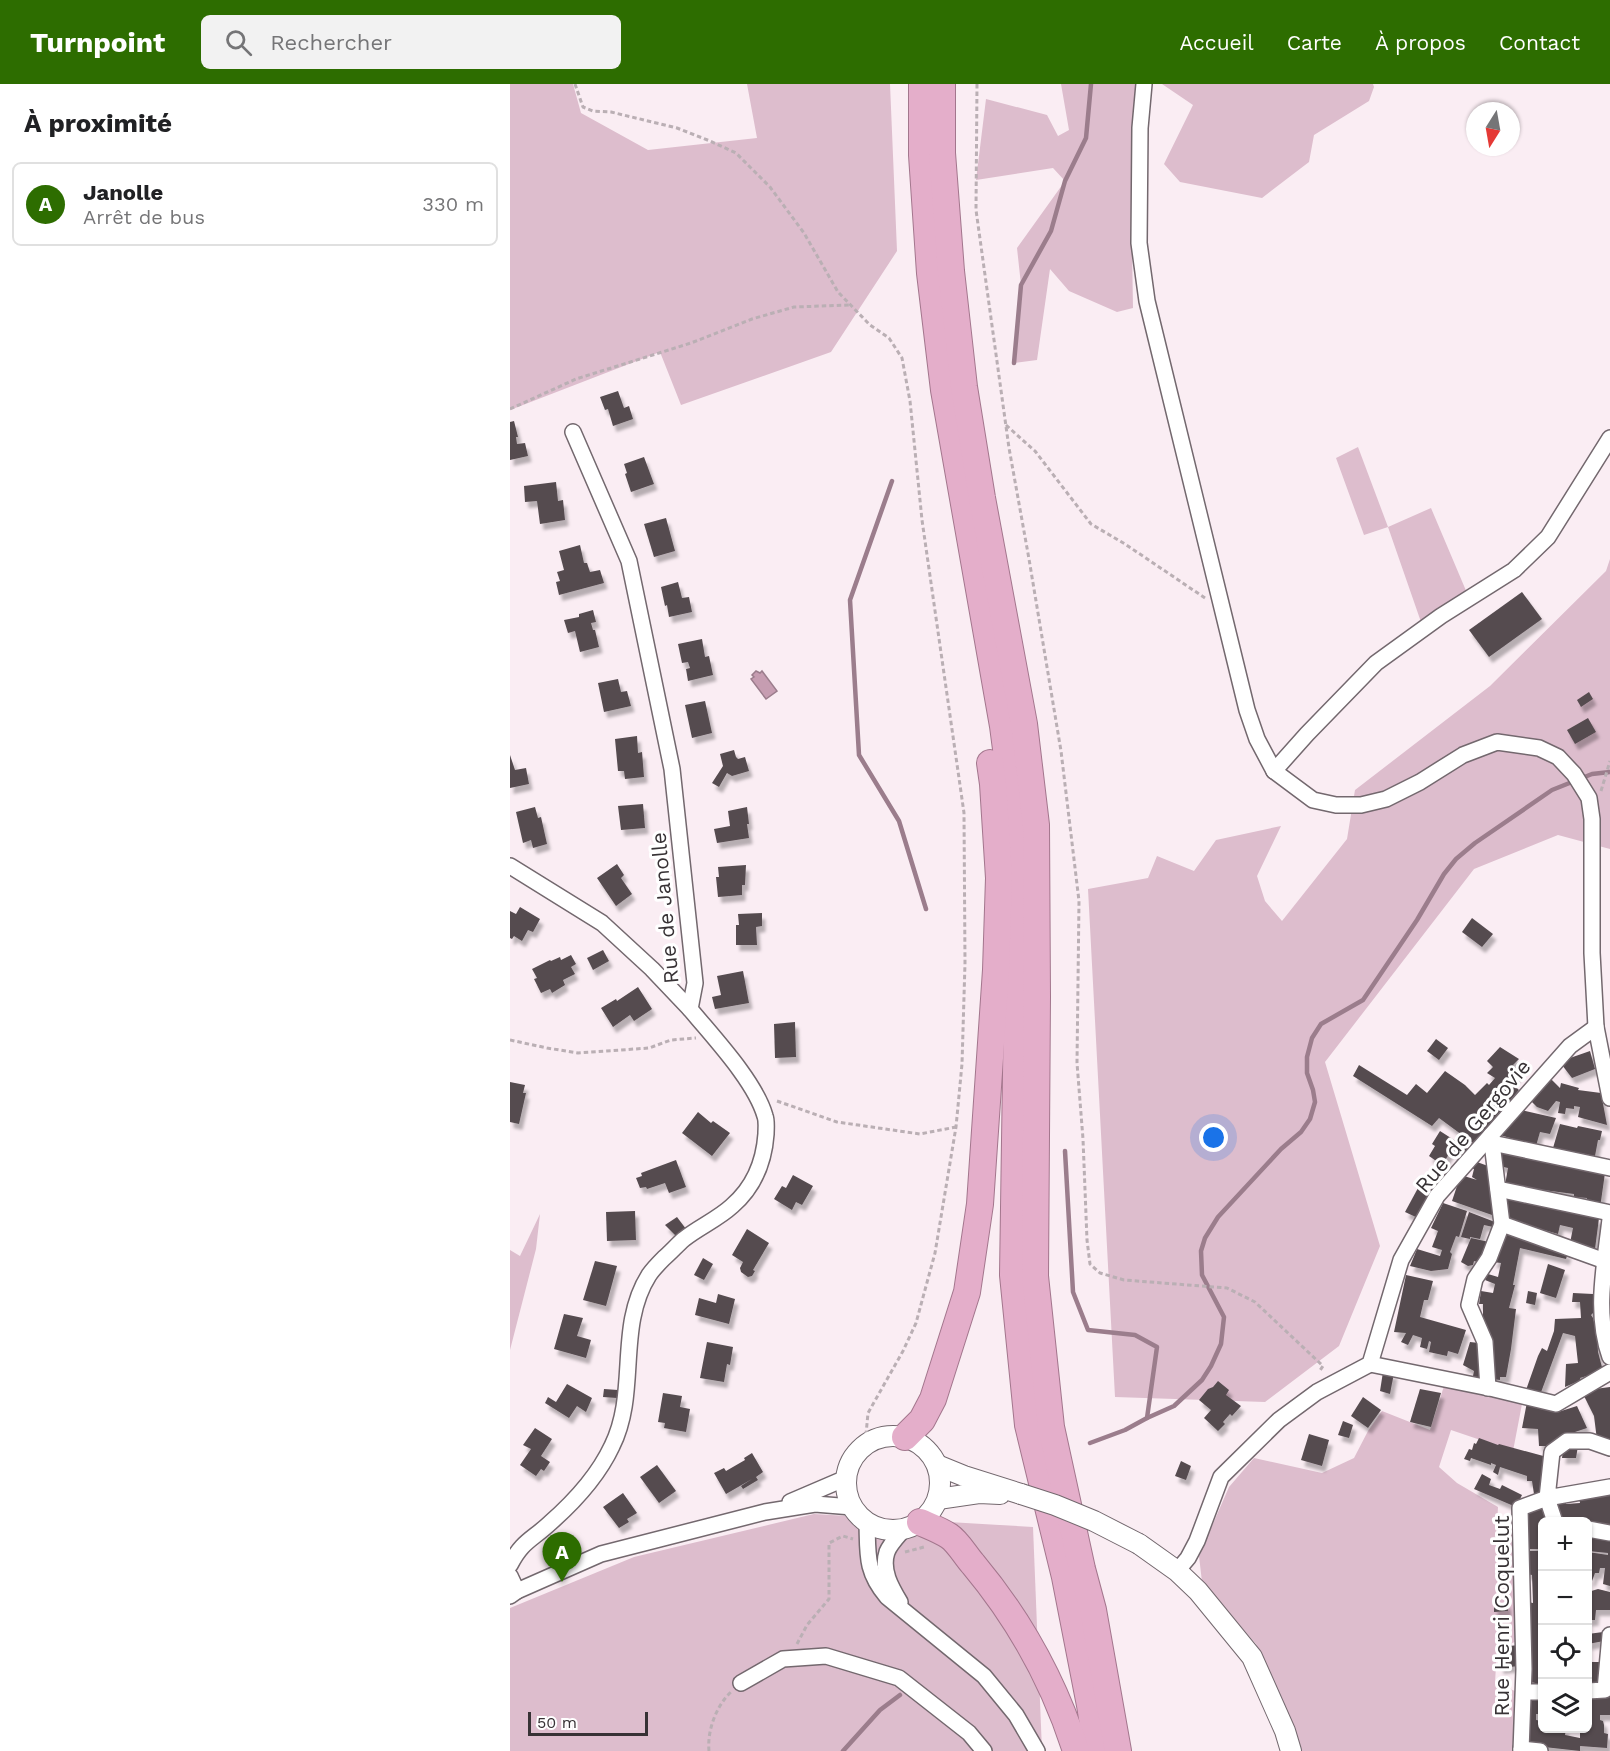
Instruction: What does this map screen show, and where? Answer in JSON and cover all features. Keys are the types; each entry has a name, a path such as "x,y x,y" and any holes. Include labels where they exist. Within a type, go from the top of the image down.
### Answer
{"highway":[{"path":"922,84 922,155 930,273 944,390 1003,726 1016,825 1017,1007 1013,1275 1028,1425 1065,1577 1097,1751"},
{"path":"942,84 942,153 951,271 963,375 984,509 1024,724 1036,825 1035,1276 1051,1427 1093,1610 1118,1751"},
{"path":"905,1437 922,1420 933,1399 967,1292 980,1204 996,970 999,878 993,784 970,620 962,500"},
{"path":"912,1525 950,1537 994,1589 1023,1632 1045,1674 1065,1718 1076,1751"},
{"path":"1093,1610 1116,1660 1134,1751"}],"street":[{"path":"1144,84 1140,128 1139,243 1147,301 1221,609 1247,710 1257,739 1274,771 1313,800 1336,805 1361,805 1386,799 1420,782 1463,755 1497,742 1539,748 1558,757 1574,774 1589,798 1592,819 1592,953 1596,1027 1610,1098"},
{"name":"Rue de Janolle","path":"510,1565 516,1552 575,1500 596,1475 613,1444 625,1402 630,1328 638,1297 650,1273 683,1240 733,1205 755,1178 762,1159 766,1118 758,1098 735,1064 690,1009 695,983 672,769 629,561 573,432"},
{"path":"1274,771 1376,663 1441,616 1514,570 1548,537 1610,438"},
{"path":"510,866 602,923 652,969 690,1009"},
{"name":"Rue de Gergovie","path":"1370,1364 1401,1260 1437,1196 1492,1139 1570,1046 1596,1027"},
{"path":"1488,1388 1485,1342 1469,1305 1475,1279 1489,1258 1502,1224 1492,1139 1610,1168"},
{"path":"1498,1190 1610,1213"},
{"path":"1610,1219 1601,1282 1604,1341 1610,1357"},
{"path":"1502,1224 1605,1261"},
{"path":"1177,1571 1188,1558 1197,1541 1221,1477 1279,1420 1317,1392 1370,1364 1556,1404 1610,1372"},
{"path":"904,1610 888,1580 885,1566 887,1550 912,1525 931,1512 938,1499 940,1476 930,1452 918,1443 905,1437 877,1438 855,1454 849,1465 846,1478 847,1493 852,1507 867,1522 879,1528 891,1530 912,1525"},
{"path":"1554,1517 1547,1498 1552,1452 1567,1441 1590,1441 1610,1448"},
{"path":"937,1465 1055,1505 1094,1521 1139,1544 1177,1571 1198,1592 1252,1657 1285,1731 1290,1751"},
{"path":"765,1512 846,1478"},
{"path":"1547,1498 1610,1487"},
{"path":"938,1499 979,1493 1021,1494"},
{"name":"Rue Henri Coquelut","path":"1521,1750 1524,1692 1520,1508 1547,1498"},
{"path":"510,1576 513,1594 601,1554 765,1512 814,1504 852,1507"},
{"path":"867,1522 868,1560 875,1583 887,1597 984,1676 1016,1715 1037,1751"},
{"path":"1592,1530 1610,1533"},
{"path":"1592,1691 1605,1690 1610,1635"},
{"path":"741,1683 783,1659 826,1656 899,1678 969,1733 984,1751"},
{"path":"1524,1692 1538,1692"},
{"path":"1521,1750 1540,1751"}],"path":[{"path":"575,84 583,107 677,128 736,153 770,187 804,233 838,292 870,325 889,338 902,358 910,401 922,519 964,813 965,963 962,1064 956,1127 935,1253 916,1323 868,1413 865,1445"},
{"path":"977,84 976,210 1006,425 1061,751 1079,901 1077,1063 1090,1264 1100,1273 1124,1280 1227,1288 1255,1302 1323,1366 1314,1376"},
{"path":"510,409 576,379 692,343 752,319 794,307 850,305"},
{"path":"1006,425 1035,451 1090,524 1125,544 1221,609"},
{"path":"1604,782 1610,762"},
{"path":"510,1040 578,1053 649,1047 671,1040 712,1036"},
{"path":"758,1098 784,1103 837,1122 920,1134 956,1127"},
{"path":"709,1751 708,1739 714,1719 726,1697 741,1683"}],"shaded area":[{"path":"510,84 573,84 581,113 648,150 757,138 747,84 890,84 897,251 831,352 681,405 660,352 510,410"},
{"path":"1061,84 1150,84 1131,186 1133,308 1117,312 1069,291 1050,269 1037,360 1014,363 1022,294 1017,248 1065,181 1053,168 976,180 986,99 1047,115 1058,136 1069,130"},
{"path":"1162,84 1373,84 1374,87 1369,101 1314,135 1309,162 1262,198 1180,182 1164,164 1193,105"},
{"path":"1358,447 1388,527 1364,535 1336,458"},
{"path":"1431,508 1467,593 1421,622 1388,527"},
{"path":"1610,559 1610,849 1558,835 1474,869 1325,1062 1380,1246 1339,1346 1265,1402 1115,1397 1088,889 1148,878 1157,856 1194,871 1216,840 1281,826 1257,876 1265,901 1282,921 1347,839 1355,790 1490,686 1606,571"},
{"path":"756,671 760,673 762,671 777,691 766,699 751,679"},
{"path":"540,1214 536,1249 510,1350 510,1250 520,1256"},
{"path":"1444,1386 1522,1404 1513,1451 1451,1430 1439,1467 1457,1483 1498,1507 1497,1525 1514,1533 1518,1641 1497,1648 1495,1683 1520,1693 1516,1751 1298,1751 1291,1724 1256,1644 1202,1582 1199,1556 1229,1487 1254,1458 1322,1473 1354,1458 1382,1411 1430,1430"},
{"path":"814,1514 1033,1527 1042,1751 510,1751 510,1608 634,1557"}],"building":[{"path":"618,391 624,408 629,406 633,419 613,426 608,409 605,410 600,397"},
{"path":"514,421 518,437 516,437 517,444 525,443 528,456 510,460 510,422"},
{"path":"644,457 654,484 631,492 624,464"},
{"path":"556,482 558,501 563,500 565,520 540,524 537,501 525,502 524,486"},
{"path":"666,518 675,551 654,557 644,524"},
{"path":"580,545 584,563 587,563 590,572 600,570 604,583 559,595 556,582 560,581 557,572 564,570 559,551"},
{"path":"678,582 682,598 689,597 692,612 669,617 661,587"},
{"path":"1522,592 1542,619 1489,657 1469,630"},
{"path":"593,610 596,622 591,623 599,647 580,652 575,631 568,633 564,620 579,617 579,614"},
{"path":"702,639 705,657 709,656 713,675 688,681 686,669 690,668 688,662 682,663 678,644"},
{"path":"618,679 621,692 627,691 631,706 604,712 598,683"},
{"path":"1589,692 1593,699 1581,707 1577,700"},
{"path":"705,701 712,733 692,738 685,705"},
{"path":"1588,718 1596,732 1575,744 1567,730"},
{"path":"637,736 638,753 642,752 644,777 625,779 624,771 618,771 615,739"},
{"path":"734,750 738,759 745,757 749,771 732,776 727,773 719,787 712,783 723,766 720,754"},
{"path":"510,755 515,770 526,768 529,784 510,788"},
{"path":"643,804 645,828 621,830 618,806"},
{"path":"535,807 538,818 541,817 547,844 533,848 531,840 523,843 516,812"},
{"path":"747,807 749,838 717,843 714,829 730,826 728,811"},
{"path":"617,864 624,875 621,878 632,894 616,906 597,878"},
{"path":"746,865 742,895 718,897 716,877 719,877 718,867"},
{"path":"520,907 540,919 533,932 528,930 522,941 514,936 510,938 510,911 516,914"},
{"path":"762,913 762,926 756,927 757,945 736,945 738,914"},
{"path":"1472,918 1493,934 1482,947 1462,932"},
{"path":"603,950 609,961 593,970 587,958"},
{"path":"571,955 576,964 571,967 575,974 563,980 565,985 552,993 550,989 541,993 532,969 550,960 560,957 561,960"},
{"path":"743,971 749,1003 715,1009 712,997 721,995 717,976"},
{"path":"638,987 652,1009 634,1021 630,1015 613,1027 601,1008 616,999 617,1001"},
{"path":"795,1022 796,1057 775,1058 774,1024"},
{"path":"1436,1039 1448,1048 1439,1060 1427,1051"},
{"path":"1500,1047 1519,1059 1513,1065 1520,1071 1511,1083 1519,1090 1473,1143 1439,1118 1432,1126 1353,1076 1359,1065 1407,1095 1416,1084 1427,1093 1445,1071 1475,1095 1495,1078 1487,1073 1493,1067 1487,1061"},
{"path":"1590,1051 1595,1069 1572,1078 1562,1065 1570,1058"},
{"path":"1550,1078 1560,1088 1561,1083 1579,1088 1578,1090 1601,1093 1607,1125 1578,1117 1580,1107 1566,1108 1565,1114 1558,1113 1560,1102 1556,1101 1548,1111 1537,1107 1530,1100"},
{"path":"510,1082 525,1085 523,1093 526,1093 519,1124 510,1122"},
{"path":"1521,1110 1556,1118 1550,1134 1540,1132 1536,1146 1500,1135"},
{"path":"698,1112 711,1123 713,1121 730,1133 712,1156 682,1133"},
{"path":"1560,1124 1602,1131 1595,1156 1553,1148"},
{"path":"1440,1131 1468,1149 1461,1157 1451,1151 1442,1165 1429,1156 1435,1146 1432,1144"},
{"path":"1501,1149 1517,1152 1523,1158 1524,1153 1605,1173 1600,1208 1587,1205 1587,1198 1574,1197 1574,1194 1505,1185 1508,1168 1499,1166"},
{"path":"676,1160 686,1187 669,1193 665,1183 647,1189 646,1187 640,1188 636,1178 642,1176 641,1173"},
{"path":"1477,1162 1488,1166 1493,1199 1492,1215 1452,1201 1457,1186 1464,1176 1477,1180 1472,1177 1474,1169 1471,1168"},
{"path":"793,1175 813,1186 802,1205 796,1202 792,1210 774,1199 782,1186 786,1188"},
{"path":"1418,1188 1432,1195 1418,1218 1405,1212"},
{"path":"1501,1195 1599,1218 1595,1249 1570,1243 1573,1228 1560,1225 1558,1234 1544,1230 1543,1235 1505,1220"},
{"path":"1443,1203 1467,1211 1459,1237 1456,1236 1450,1252 1452,1254 1448,1269 1431,1271 1410,1266 1417,1249 1440,1256 1442,1250 1432,1247 1438,1231 1431,1228"},
{"path":"635,1211 636,1240 607,1241 606,1212"},
{"path":"1469,1212 1495,1222 1493,1227 1484,1225 1480,1239 1461,1237"},
{"path":"677,1217 686,1229 676,1236 665,1225"},
{"path":"747,1229 769,1243 753,1270 755,1271 752,1276 748,1277 741,1272 743,1262 732,1255"},
{"path":"1505,1231 1568,1253 1566,1259 1520,1248 1509,1308 1516,1309 1511,1349 1506,1377 1500,1377 1500,1380 1492,1379 1489,1369 1493,1347 1483,1324 1483,1304 1479,1304 1481,1291 1493,1293 1495,1284 1485,1280 1488,1274 1498,1277 1501,1263 1493,1262"},
{"path":"1471,1238 1489,1242 1481,1263 1474,1261 1473,1265 1468,1266 1461,1262"},
{"path":"703,1258 713,1264 704,1280 694,1275"},
{"path":"595,1261 617,1266 606,1306 583,1300"},
{"path":"1548,1264 1565,1270 1556,1298 1540,1293"},
{"path":"1406,1275 1433,1281 1428,1300 1424,1300 1420,1317 1466,1330 1458,1354 1448,1351 1447,1356 1429,1352 1431,1342 1429,1341 1427,1349 1420,1347 1422,1338 1413,1335 1408,1345 1401,1342 1406,1333 1394,1332"},
{"path":"1528,1291 1537,1293 1535,1305 1526,1303"},
{"path":"1573,1293 1593,1294 1595,1297 1596,1310 1591,1315 1597,1334 1598,1352 1603,1371 1580,1378 1581,1380 1565,1387 1566,1364 1578,1363 1575,1336 1563,1333 1540,1395 1526,1390 1542,1348 1547,1351 1554,1331 1555,1319 1581,1318 1580,1302 1572,1302"},
{"path":"718,1294 735,1299 729,1324 695,1315 699,1298 716,1303"},
{"path":"564,1314 583,1318 577,1336 591,1340 586,1358 554,1349"},
{"path":"707,1342 733,1347 724,1382 700,1378"},
{"path":"1470,1342 1479,1343 1479,1373 1483,1382 1476,1381 1473,1376 1474,1371 1463,1365"},
{"path":"1383,1372 1394,1373 1390,1394 1380,1391"},
{"path":"1218,1381 1229,1390 1226,1395 1241,1406 1232,1416 1230,1414 1218,1431 1204,1418 1211,1410 1199,1400"},
{"path":"567,1384 592,1398 586,1412 577,1406 569,1418 545,1403 548,1397 556,1402"},
{"path":"1610,1387 1610,1442 1597,1440 1594,1416 1584,1396 1595,1389"},
{"path":"604,1389 618,1390 617,1398 603,1397"},
{"path":"1420,1389 1441,1393 1431,1427 1410,1422"},
{"path":"663,1393 682,1396 680,1407 690,1409 686,1432 664,1428 665,1423 658,1422"},
{"path":"1363,1397 1381,1410 1368,1428 1351,1416"},
{"path":"1527,1402 1540,1409 1558,1410 1558,1412 1577,1406 1587,1428 1566,1435 1550,1446 1539,1446 1538,1429 1522,1428"},
{"path":"1343,1421 1353,1425 1349,1438 1338,1435"},
{"path":"535,1428 552,1439 541,1456 550,1462 544,1471 541,1469 536,1476 520,1465 531,1449 523,1445"},
{"path":"1309,1434 1329,1440 1322,1466 1301,1460"},
{"path":"1479,1438 1547,1457 1544,1492 1534,1494 1532,1481 1527,1481 1527,1476 1500,1467 1498,1475 1493,1472 1496,1465 1471,1458 1470,1461 1464,1459"},
{"path":"1578,1446 1576,1458 1562,1458 1563,1449"},
{"path":"752,1453 763,1472 756,1477 758,1480 743,1489 741,1486 752,1479 726,1494 714,1473 724,1468 726,1471"},
{"path":"1181,1461 1191,1466 1186,1480 1175,1476"},
{"path":"657,1465 676,1491 659,1503 640,1477"},
{"path":"1482,1474 1491,1479 1489,1485 1500,1489 1502,1485 1522,1495 1516,1507 1474,1489"},
{"path":"623,1493 637,1513 619,1528 603,1507"},
{"path":"1610,1494 1610,1529 1592,1526 1592,1517 1558,1517 1555,1503 1565,1501 1566,1504 1580,1503 1579,1498"},
{"path":"1545,1507 1546,1517 1538,1517 1538,1549 1525,1549 1527,1511"},
{"path":"1592,1535 1610,1535 1610,1586 1603,1584 1605,1568 1600,1568 1599,1573 1595,1573 1592,1581 1592,1553 1608,1555 1608,1553 1592,1551"},
{"path":"1525,1551 1538,1551 1538,1683 1529,1682 1528,1602 1533,1603 1532,1575 1527,1574"},
{"path":"1598,1589 1610,1592 1610,1610 1596,1610 1595,1620 1592,1620 1592,1591"},
{"path":"1507,1603 1508,1611 1494,1612 1494,1604"},
{"path":"1603,1632 1604,1641 1592,1643 1592,1633"},
{"path":"1519,1645 1519,1666 1500,1668 1499,1647"},
{"path":"1600,1654 1603,1654 1601,1685 1592,1686 1592,1662 1599,1662"},
{"path":"1598,1695 1610,1697 1610,1715 1600,1715 1604,1733 1608,1734 1607,1748 1580,1746 1580,1751 1526,1745 1528,1700 1538,1700 1536,1720 1538,1720 1538,1733 1565,1733 1565,1735 1580,1738 1580,1733 1592,1733 1592,1698 1599,1698"}],"waterway":[{"path":"1014,363 1021,285 1051,231 1065,181 1086,138 1091,84"},
{"path":"892,481 850,600 859,755 899,821 926,909"},
{"path":"1090,1443 1125,1430 1174,1406 1202,1380 1211,1366 1221,1344 1224,1317 1202,1275 1201,1251 1205,1238 1218,1217 1281,1149 1301,1132 1310,1119 1315,1102 1307,1073 1307,1057 1312,1038 1321,1024 1363,1000 1456,859 1475,843 1552,790 1592,774 1610,772"},
{"path":"1065,1151 1073,1292 1088,1330 1135,1335 1157,1347 1147,1418"},
{"path":"843,1751 880,1710 900,1695"}],"place":[{"name":"Janolle","path":"562,1582"}]}
